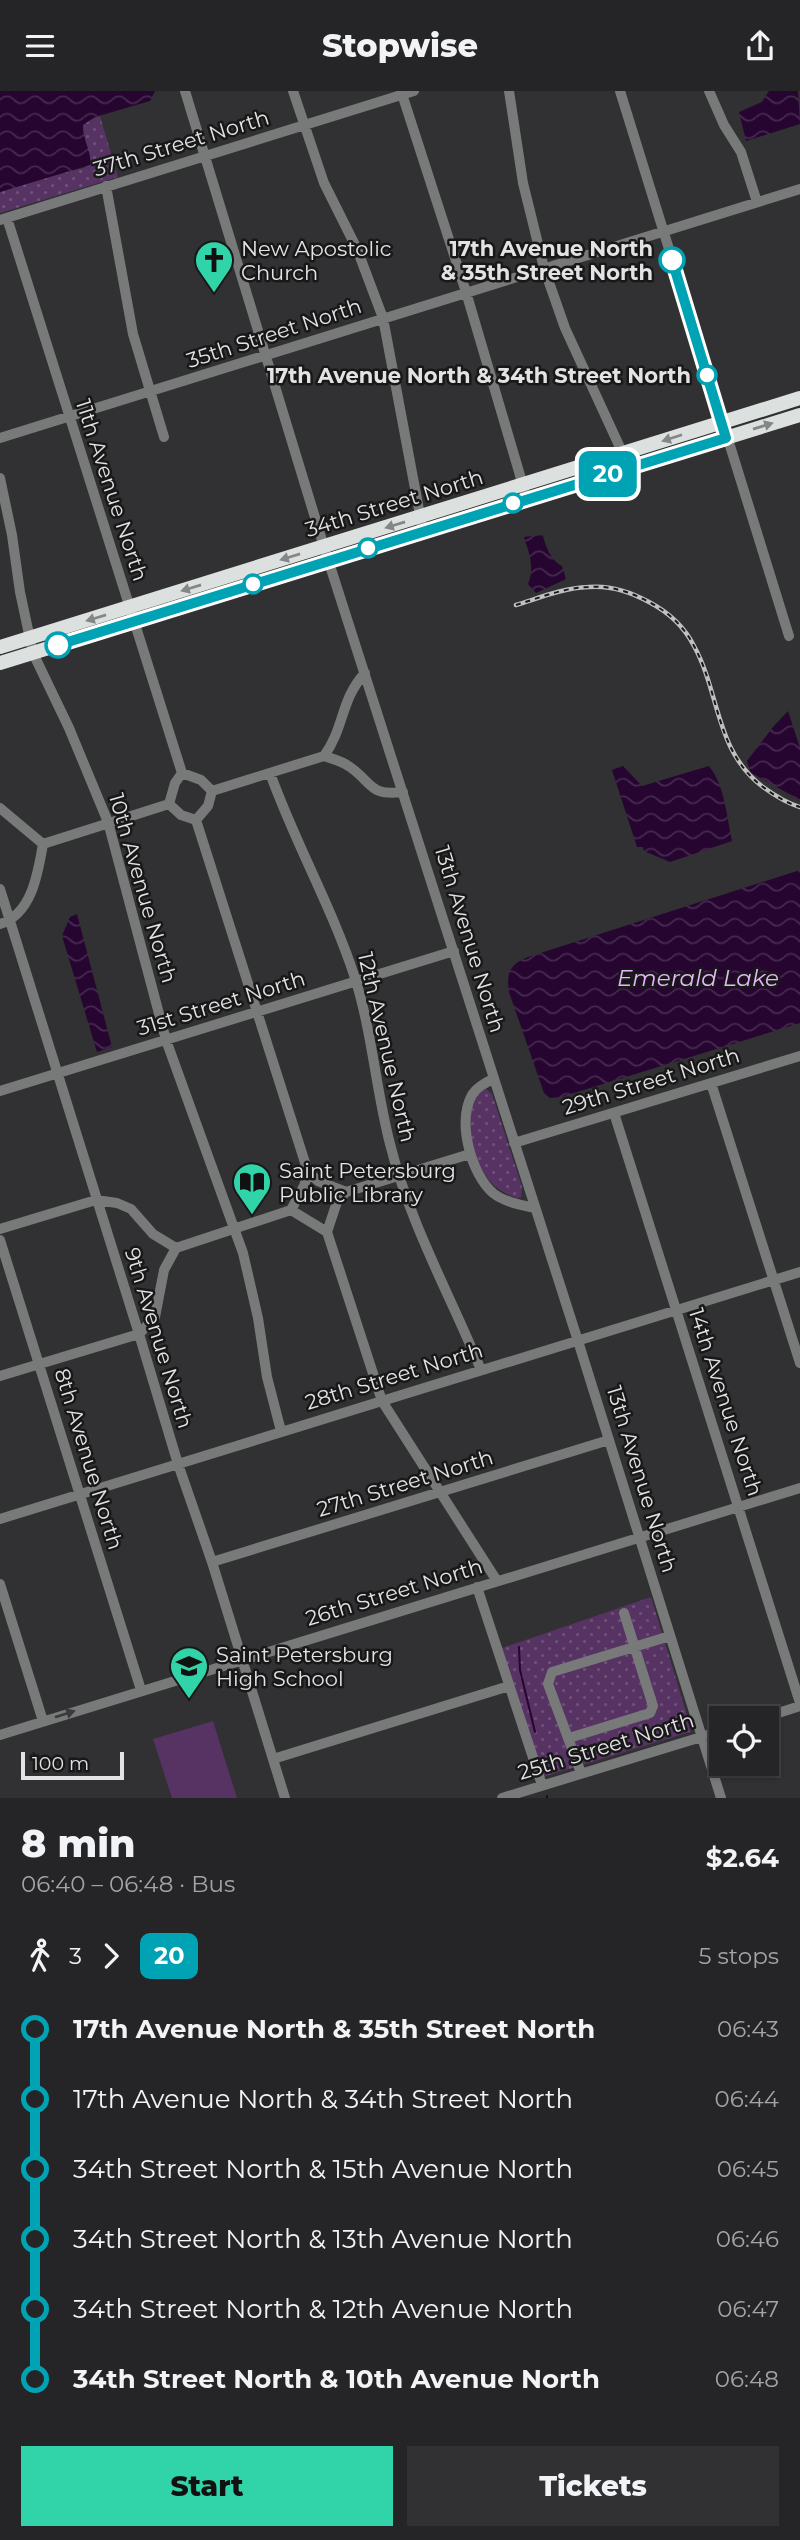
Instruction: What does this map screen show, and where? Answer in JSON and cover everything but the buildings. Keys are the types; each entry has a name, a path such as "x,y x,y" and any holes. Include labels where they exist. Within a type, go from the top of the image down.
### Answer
{"highway":[{"name":"34th Street North","path":"0,663 32,645 626,460 722,423 800,398"},
{"name":"34th Street North","path":"626,460 726,438 800,415"},
{"name":"34th Street North","path":"0,647 32,645"}],"street":[{"name":"13th Avenue North","path":"185,91 326,554 721,1798"},
{"path":"293,91 324,183 357,249 383,318 422,524"},
{"name":"37th Street North","path":"4,219 414,91"},
{"path":"509,91 523,183 544,268 565,328 626,460"},
{"path":"620,91 789,636"},
{"path":"709,91 724,125 741,152 757,202"},
{"path":"402,93 466,292 525,492"},
{"path":"106,186 133,334 164,437"},
{"name":"35th Street North","path":"0,438 800,188"},
{"name":"11th Avenue North","path":"4,219 182,773"},
{"name":"10th Avenue North","path":"0,478 32,645 107,822 166,1040 235,1227 252,1287 267,1377 281,1431"},
{"path":"212,791 324,755 338,732 348,694 365,673"},
{"path":"324,755 352,768 375,790 384,794 403,792"},
{"path":"169,804 175,783 182,773 201,780 212,791"},
{"name":"12th Avenue North","path":"270,773 300,849 337,926 356,981 399,1176 428,1254 448,1292 481,1370"},
{"path":"196,820 208,806 212,791"},
{"path":"43,844 169,804"},
{"path":"169,804 181,815 196,820"},
{"path":"0,808 43,844"},
{"path":"196,820 308,1172 318,1181 346,1192"},
{"path":"5,922 24,907 43,844"},
{"name":"9th Avenue North","path":"0,889 5,922 139,1333 285,1798"},
{"name":"31st Street North","path":"0,1091 454,951"},
{"name":"29th Street North","path":"514,1143 800,1056"},
{"path":"493,1079 472,1093 468,1103 466,1132 470,1154 484,1182 495,1194 535,1208"},
{"path":"711,1083 800,1363"},
{"name":"14th Avenue North","path":"614,1113 800,1705"},
{"path":"470,1154 346,1192 337,1202 327,1232 382,1401 497,1581"},
{"path":"0,1376 139,1333 155,1317 164,1270 177,1248 291,1210 308,1172"},
{"path":"0,1229 96,1200 117,1203 131,1209 153,1234 177,1248"},
{"path":"291,1210 327,1232"},
{"name":"8th Avenue North","path":"0,1240 141,1690"},
{"name":"28th Street North","path":"0,1519 800,1272"},
{"name":"27th Street North","path":"212,1562 609,1440"},
{"name":"26th Street North","path":"0,1735 800,1488"},
{"path":"0,1584 43,1721"},
{"path":"477,1587 542,1785"},
{"path":"569,1738 650,1713 653,1706 624,1613"},
{"path":"582,1773 548,1683 552,1672 670,1636"},
{"path":"273,1759 509,1686"},
{"path":"779,1712 800,1705"},
{"name":"25th Street North","path":"502,1798 709,1735"}],"shaded area":[{"path":"100,116 118,177 0,213 0,192 84,168 91,162 83,125"},
{"path":"485,1088 492,1094 522,1187 521,1197 508,1194 492,1184 475,1155 470,1118 477,1096"},
{"path":"651,1597 690,1732 543,1777 502,1648"},
{"path":"213,1721 237,1798 172,1798 153,1739"}],"water":[{"path":"0,91 155,91 150,101 95,117 83,125 90,165 0,192"},
{"path":"769,91 798,91 800,124 746,141 739,112 762,102"},
{"path":"543,535 549,553 562,566 566,579 536,593 528,584 531,566 524,537"},
{"path":"788,711 800,748 800,799 750,772 747,761"},
{"path":"623,766 642,786 709,766 722,792 732,841 670,862 644,851 643,847 637,847 612,770"},
{"name":"Emerald Lake","path":"800,870 800,1023 561,1097 550,1098 544,1093 509,992 508,979 513,966 528,957"},
{"path":"77,914 112,1047 97,1052 62,936 70,917"}],"waterway":[{"path":"519,1647 520,1670 535,1732"}],"railway":[{"path":"516,605 560,591 596,587 627,592 663,610 675,620 694,646 727,739 747,773 763,787 800,807"}],"bus line":[{"name":"20","path":"58,645 726,438 672,260"}],"place":[{"name":"17th Avenue North & 35th Street North","path":"672,260"},
{"name":"New Apostolic Church","path":"214,294"},
{"name":"17th Avenue North & 34th Street North","path":"707,375"},
{"name":"Saint Petersburg Public Library","path":"252,1216"},
{"name":"Saint Petersburg High School","path":"189,1700"}]}
